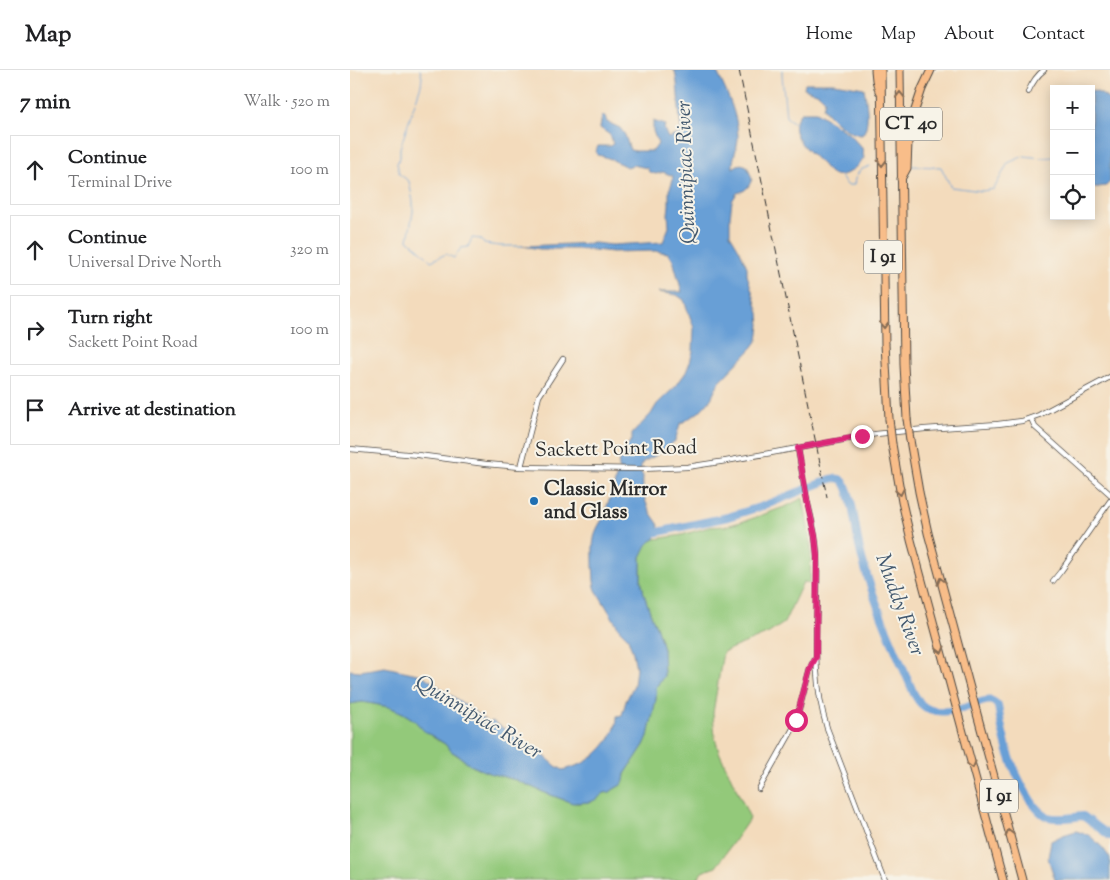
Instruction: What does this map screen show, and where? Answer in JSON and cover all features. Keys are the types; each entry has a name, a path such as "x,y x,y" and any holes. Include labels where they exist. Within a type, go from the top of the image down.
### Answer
{"highway":[{"name":"CT 40","path":"875,70 881,96"},
{"name":"I 91","path":"881,70 885,336 892,444 908,528 1003,880"},
{"name":"I 91","path":"900,70 903,357 907,419 915,474 925,518 1022,880"},
{"name":"CT 40","path":"901,179 907,168 909,135 915,107 931,70"}],"street":[{"path":"1028,92 1035,79 1044,70"},
{"path":"521,467 539,396 563,359"},
{"name":"Sackett Point Road","path":"350,449 521,467 641,469 695,466 862,436 900,431 1009,423 1031,418 1110,377"},
{"path":"1031,418 1035,427 1110,494"},
{"path":"798,448 817,556 816,657 817,686 822,712 885,880"},
{"path":"1053,580 1110,501"},
{"path":"759,789 795,725 810,668 816,657"}],"green space":[{"path":"803,498 811,547 810,583 803,582 784,623 769,633 723,652 713,713 715,738 719,752 750,818 716,867 702,872 697,880 350,880 350,704 362,702 389,707 414,720 434,738 445,744 451,751 474,767 516,780 567,801 577,803 591,802 621,785 624,781 625,774 648,736 656,699 656,687 664,676 663,649 641,580 641,557 645,547 655,539 748,520"}],"water":[{"name":"Quinnipiac River","path":"672,70 716,70 734,111 738,137 733,168 740,164 747,166 752,179 747,188 737,193 732,201 730,234 747,267 747,275 759,313 758,340 719,382 711,399 699,412 680,424 675,441 641,465 645,499 659,525 655,539 647,545 641,557 641,580 663,649 664,676 656,687 656,699 648,736 625,774 624,781 621,785 610,792 604,793 597,799 590,802 573,803 516,780 489,773 470,765 403,713 389,707 374,704 362,702 350,704 350,670 360,671 385,667 422,675 489,723 492,721 514,735 526,747 542,754 563,770 586,762 605,745 614,731 617,716 622,715 634,685 636,668 628,638 620,630 596,590 593,566 594,537 619,473 618,463 625,455 628,444 632,440 632,434 651,414 657,404 676,386 686,372 693,351 694,328 684,300 677,295 658,292 682,292 673,260 668,253 655,251 613,252 584,249 540,249 522,246 595,243 612,245 663,242 669,227 669,190 673,176 663,172 656,174 649,172 647,168 633,165 627,167 609,158 597,155 596,151 598,146 611,146 613,144 610,135 600,128 602,116 605,116 607,122 620,128 625,135 630,150 653,151 658,144 653,131 653,121 665,125 664,129 668,138 681,133 677,83 675,71"},
{"path":"805,83 834,83 864,88 867,119 865,131 862,135 845,129 835,121 823,108 825,100 819,94 804,88"},
{"path":"1095,92 1110,101 1110,182 1106,186 1095,187"},
{"path":"801,112 816,112 848,133 862,148 864,158 846,174 837,175 831,173 803,145 796,134 795,123"},
{"path":"1076,831 1089,835 1103,848 1110,858 1110,880 1055,880 1048,858 1051,841"}],"waterway":[{"path":"420,70 422,77 421,85 400,148 400,158 397,163 399,174 409,181 413,202 408,240 431,261 446,254 454,258 461,248 468,247 472,238 481,239 484,244 524,246"},
{"path":"782,70 786,117 796,124"},
{"path":"912,166 941,167 951,187 982,191 994,189 1008,163 1024,156 1050,157"},
{"path":"838,173 847,185 854,185 860,170 870,166"},
{"name":"Muddy River","path":"649,534 728,517 763,506 831,479 842,480 851,501 859,546 876,603 919,702 926,708 939,711 960,709 985,701 995,702 998,706 1002,729 1012,762 1021,783 1041,813 1052,818 1083,816 1110,836"}],"railway":[{"path":"739,70 827,497"}],"place":[{"name":"Classic Mirror and Glass","path":"534,501"}],"route":[{"path":"796,720 810,668 816,657 817,577 815,536 798,448 862,436"}]}
